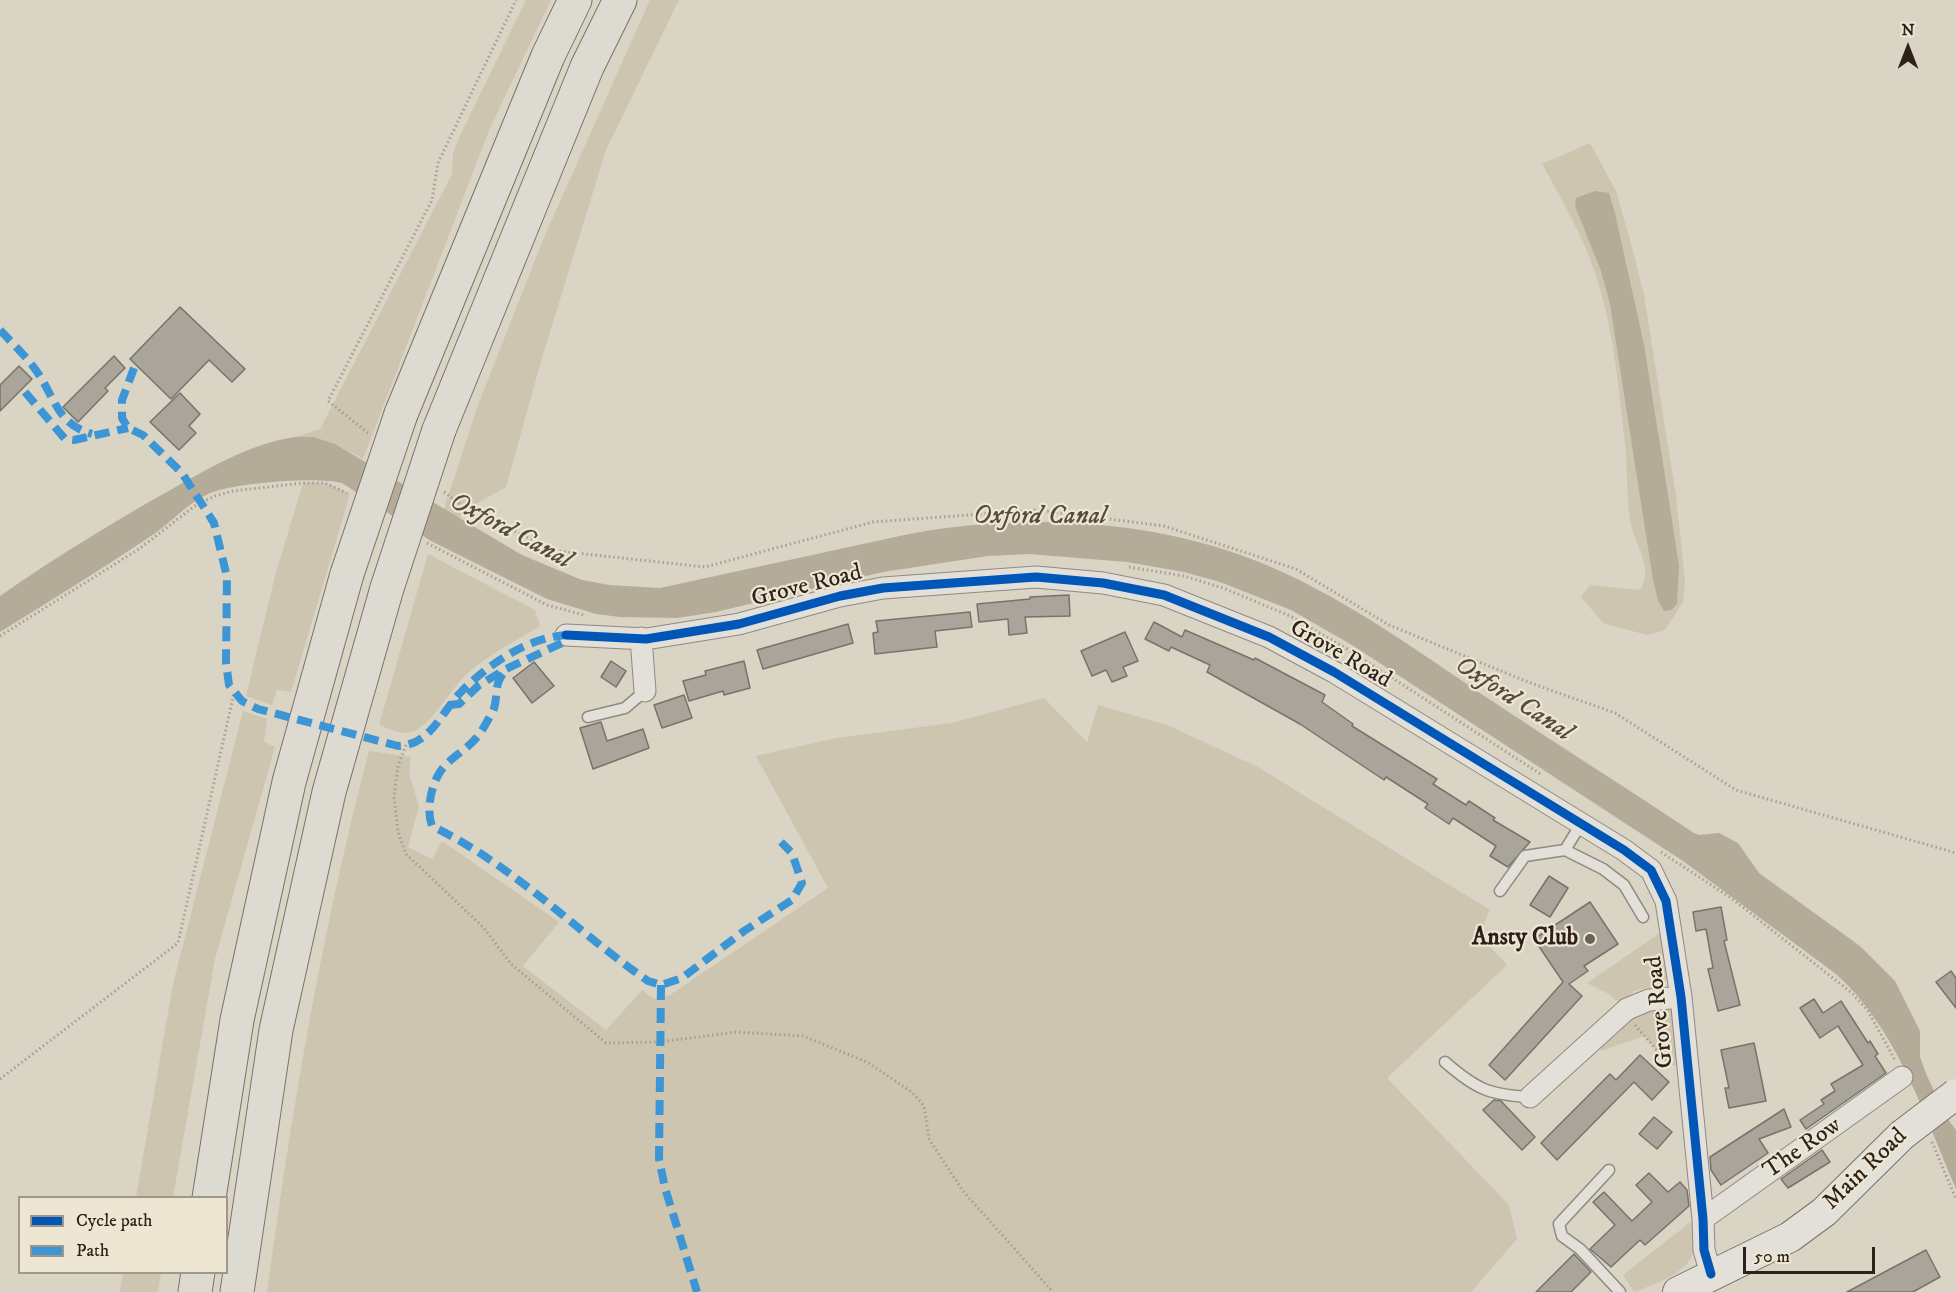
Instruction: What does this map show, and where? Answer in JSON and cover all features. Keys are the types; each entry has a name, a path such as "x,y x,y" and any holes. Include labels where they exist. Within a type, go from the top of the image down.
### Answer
{"highway":[{"path":"209,1196 237,1020 289,782 347,574 401,414 548,56 575,0"},
{"path":"237,1292 276,1030 329,792 387,588 439,430 587,67 620,0"},
{"path":"195,1292 198,1274"}],"main road":[{"name":"Main Road","path":"1678,1292 1714,1279 1790,1237 1824,1212 1902,1135 1956,1094"}],"street":[{"name":"Grove Road","path":"566,634 641,638 739,624 840,596 883,588 1036,578 1103,583 1164,595 1269,637 1334,672 1640,860 1651,870 1661,885 1666,901 1681,997 1703,1219 1704,1250 1714,1279"},
{"path":"641,638 645,691"},
{"path":"1530,1097 1624,1012 1649,1000 1681,997"},
{"name":"The Row","path":"1703,1219 1902,1077"}],"lane":[{"path":"588,717 625,708 645,691"},
{"path":"1565,850 1581,824"},
{"path":"1500,891 1525,856 1565,850 1603,869 1624,885 1643,917"},
{"path":"1445,1062 1472,1085 1503,1096 1530,1097"},
{"path":"1609,1170 1559,1224 1560,1231 1567,1242 1580,1249 1620,1292"}],"path":[{"path":"368,434 328,402 432,200 438,163 516,0"},
{"path":"0,636 139,549 196,505 215,496 233,491 303,483 325,483 350,494"},
{"path":"440,489 467,510 557,551 705,567 873,522 1037,510 1164,526 1296,569 1389,625 1528,682 1616,713 1736,790 1956,854"},
{"path":"420,538 547,604 591,616"},
{"path":"1128,567 1184,576 1223,588 1290,616 1349,650 1544,776"},
{"path":"0,1079 178,943 234,693"},
{"path":"406,746 398,766 394,797 398,832 406,854 483,927 511,964 606,1043 659,1042 736,1032 803,1036 867,1062 913,1093 924,1106 929,1139 963,1191 1053,1292"},
{"path":"1653,846 1739,904 1852,993 1883,1036 1902,1077"},
{"path":"1624,1012 1669,1065 1687,1065"},
{"path":"1931,1138 1956,1198"}],"shaded area":[{"path":"526,0 551,0 490,128 363,459 330,444 295,437 320,429 452,174 453,153 458,140"},
{"path":"650,0 679,0 606,150 542,358 506,487 467,509 458,519 444,509 478,405 545,235"},
{"path":"1590,143 1616,191 1644,295 1676,496 1685,580 1683,602 1665,630 1647,635 1603,623 1581,597 1590,585 1640,590 1645,574 1643,558 1631,525 1618,380 1602,295 1579,233 1542,164"},
{"path":"1595,191 1609,193 1644,345 1679,566 1677,604 1671,610 1664,611 1658,600 1653,580 1610,304 1601,271 1575,206 1576,198"},
{"path":"295,437 313,437 335,444 522,555 582,580 609,585 660,588 909,534 1000,523 1092,524 1138,530 1184,538 1271,567 1357,612 1694,833 1699,835 1719,833 1738,843 1759,873 1860,946 1895,981 1920,1031 1920,1057 1947,1118 1956,1130 1956,1189 1893,1047 1876,1020 1836,974 1683,861 1352,645 1291,610 1220,582 1184,572 1127,562 1029,554 988,556 883,572 716,612 677,618 620,617 596,614 547,599 431,541 342,483 296,480 237,486 202,497 151,536 0,632 0,596 40,569 123,517 212,467 261,445"},
{"path":"303,483 325,483 350,494 291,692 277,690 272,705 246,696 275,576"},
{"path":"428,554 535,610 540,626 475,667 455,687 424,725 413,731 398,732 379,725"},
{"path":"1044,698 1087,742 1098,705 1167,725 1258,767 1490,910 1479,935 1507,965 1387,1078 1509,1205 1517,1239 1471,1292 267,1292 310,1020 337,885 369,751 411,757 409,774 419,806 408,847 432,859 442,841 559,922 523,966 606,1030 642,990 655,999 670,995 828,888 756,756 836,738 952,723"},
{"path":"243,711 267,719 264,742 275,747 215,959 173,1196 136,1196 173,984"},
{"path":"1663,931 1669,973 1664,984 1634,991 1621,1004 1607,993 1587,983"},
{"path":"1674,1006 1678,1065 1669,1065 1644,1036 1601,1051 1599,1044 1629,1011"},
{"path":"1693,1220 1694,1249 1686,1265 1670,1277 1634,1292 1623,1275"},
{"path":"123,1274 161,1274 158,1292 120,1292"}],"building":[{"path":"180,307 245,369 232,382 209,360 171,399 130,359"},
{"path":"114,356 125,368 105,388 108,391 78,422 63,407"},
{"path":"19,366 32,379 0,411 0,385"},
{"path":"180,393 200,414 189,426 196,433 179,450 150,422"},
{"path":"1069,595 1070,616 1025,617 1027,633 1009,635 1008,619 979,622 977,604 1030,599 1030,597"},
{"path":"970,612 972,627 935,631 937,647 875,654 873,633 878,632 876,621"},
{"path":"1154,622 1182,637 1185,630 1254,660 1255,658 1325,695 1322,702 1353,724 1352,726 1437,779 1433,784 1466,805 1469,801 1495,818 1493,820 1530,842 1508,867 1490,856 1496,846 1453,818 1449,824 1425,808 1428,804 1386,777 1384,780 1300,724 1207,672 1210,665 1171,647 1169,651 1145,639"},
{"path":"848,624 853,643 763,669 757,650"},
{"path":"1125,632 1138,661 1123,667 1127,676 1112,682 1106,670 1092,676 1081,651"},
{"path":"611,661 626,671 616,687 601,677"},
{"path":"744,661 750,688 724,695 723,691 689,701 683,681 706,675 705,671"},
{"path":"534,662 554,686 532,703 513,678"},
{"path":"684,695 692,718 662,728 654,705"},
{"path":"601,722 607,741 643,729 649,748 593,769 580,728"},
{"path":"1549,876 1568,888 1550,917 1530,905"},
{"path":"1590,902 1618,944 1584,966 1588,971 1569,984 1582,996 1505,1080 1489,1065 1563,982 1534,939"},
{"path":"1721,907 1727,940 1724,941 1740,1005 1718,1011 1708,969 1713,968 1706,929 1696,931 1693,912"},
{"path":"1951,971 1956,978 1956,1008 1936,982"},
{"path":"1814,999 1823,1013 1841,1001 1868,1043 1870,1041 1878,1054 1875,1056 1886,1073 1806,1129 1800,1120 1824,1104 1821,1100 1835,1091 1831,1084 1863,1065 1838,1026 1820,1038 1800,1008"},
{"path":"1754,1043 1766,1101 1729,1108 1725,1088 1729,1088 1721,1050"},
{"path":"1640,1055 1669,1082 1652,1100 1634,1082 1557,1160 1541,1143 1610,1074 1616,1080"},
{"path":"1494,1100 1501,1101 1535,1137 1522,1150 1483,1110"},
{"path":"1784,1109 1791,1127 1759,1139 1768,1153 1721,1185 1711,1170 1710,1157"},
{"path":"1654,1117 1672,1132 1657,1149 1639,1134"},
{"path":"1822,1150 1830,1162 1788,1188 1781,1179"},
{"path":"1649,1173 1668,1192 1680,1182 1687,1190 1689,1206 1645,1245 1640,1240 1611,1267 1590,1249 1615,1225 1593,1202 1604,1192 1632,1221 1652,1202 1636,1185"},
{"path":"1926,1250 1940,1277 1913,1292 1847,1292"},
{"path":"1574,1254 1591,1272 1571,1292 1536,1292"}],"marked path":[{"path":"0,330 35,369 63,416 80,429 92,434"},
{"path":"134,368 122,400 122,418 128,428 143,435 182,473 214,523 227,577 226,663 229,685 242,701 258,709 398,746 409,744 427,734 434,726 441,717 448,708 455,699 462,691 496,662 537,641 566,635 564,642 506,669 478,686 459,704 449,705"},
{"path":"25,392 65,439 74,440 128,428"},
{"path":"503,674 498,683 494,708 481,731 473,742 444,767 437,778 430,806 432,826 491,860 648,981 661,985 682,978 744,931 792,900 802,883 792,853 781,842"},
{"path":"661,985 659,1159 665,1188 697,1292"}],"cycle path":[{"path":"566,635 646,639 739,624 840,596 883,588 1036,577 1103,583 1164,595 1269,637 1334,672 1624,850 1651,870 1666,901 1681,997 1703,1219 1704,1250 1711,1274"}],"place":[{"name":"Ansty Club","path":"1590,939"}],"water label":[{"name":"Oxford Canal","path":"1040,518"},
{"name":"Oxford Canal","path":"510,532"},
{"name":"Oxford Canal","path":"1513,700"}]}
